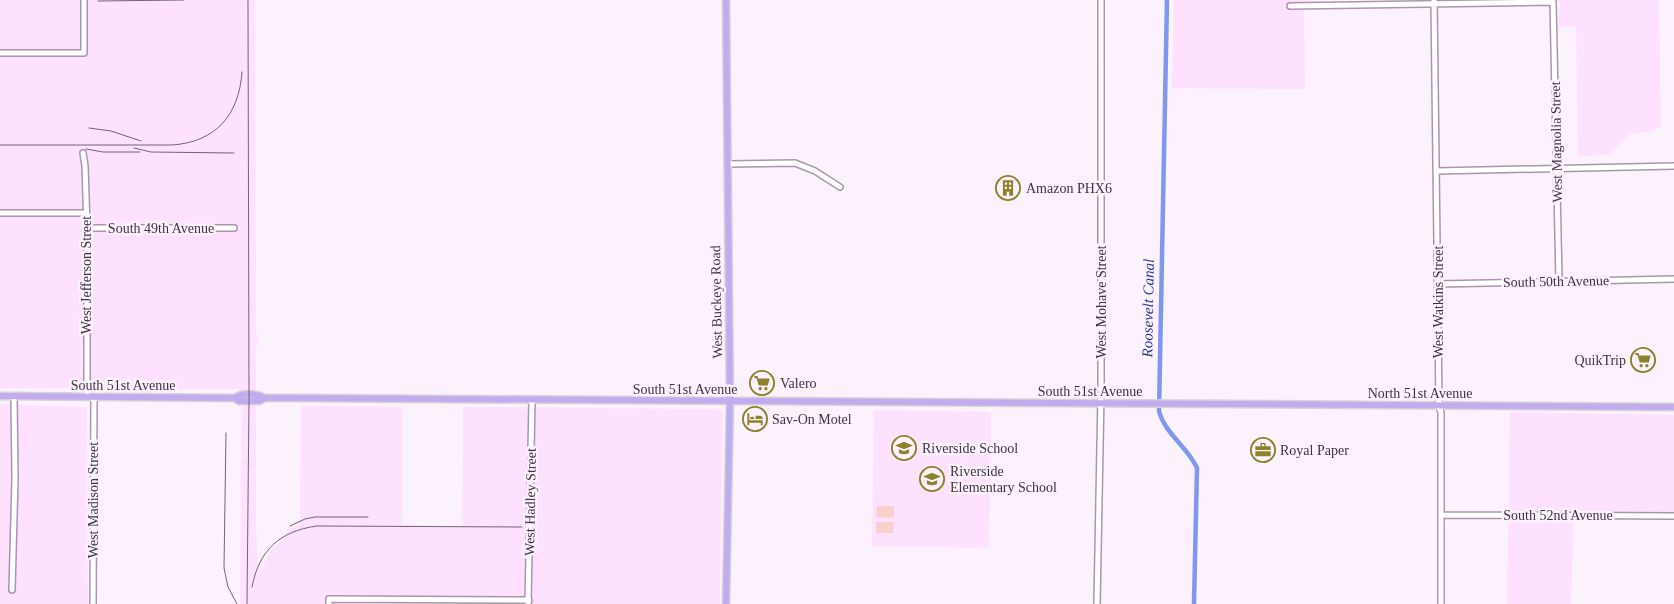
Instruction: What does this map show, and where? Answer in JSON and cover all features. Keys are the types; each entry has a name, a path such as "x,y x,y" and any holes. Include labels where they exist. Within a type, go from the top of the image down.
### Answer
{"main road":[{"name":"West Buckeye Road","path":"726,0 730,401 726,604"},
{"path":"0,396 12,396"},
{"name":"South 51st Avenue","path":"12,396 235,398 239,401 259,402 265,398 1165,404"},
{"name":"North 51st Avenue","path":"1165,404 1674,407"}],"street":[{"path":"0,53 84,53 84,0"},
{"name":"West Mohave Street","path":"1097,604 1101,404 1101,0"},
{"path":"1290,6 1434,1"},
{"name":"West Magnolia Street","path":"1434,1 1553,2 1559,281"},
{"name":"West Watkins Street","path":"1434,1 1439,406 1441,413 1441,604"},
{"name":"West Jefferson Street","path":"83,153 87,228 90,397"},
{"path":"727,164 795,163 815,171 840,187"},
{"path":"1437,171 1674,166"},
{"path":"0,213 86,214"},
{"name":"South 49th Avenue","path":"87,228 234,228"},
{"name":"South 50th Avenue","path":"1438,284 1674,279"},
{"path":"12,396 15,479 12,590"},
{"name":"West Madison Street","path":"90,397 93,604"},
{"name":"West Hadley Street","path":"528,602 532,400"},
{"name":"South 52nd Avenue","path":"1441,515 1674,516"},
{"path":"329,601 528,602"}],"shaded area":[{"path":"0,0 255,0 256,334 259,336 256,346 256,526 258,576 270,552 291,528 300,525 301,406 402,407 402,525 462,526 463,407 714,409 723,412 720,604 240,604 242,392 239,392 238,389 0,388"},
{"path":"1174,0 1304,0 1305,89 1172,88"},
{"path":"1557,0 1659,0 1661,126 1651,132 1630,133 1610,155 1578,157 1576,26 1558,28 1560,4"},
{"path":"0,404 87,407 88,604 0,604"},
{"name":"Riverside Elementary School","path":"874,410 991,412 989,548 872,546"},
{"path":"1510,412 1674,415 1674,513 1574,512 1571,604 1507,604"},
{"path":"948,486 963,486 963,495 948,495"},
{"path":"877,506 894,506 894,518 876,517"},
{"path":"876,522 894,522 893,533 876,533"}],"waterway":[{"name":"Roosevelt Canal","path":"1167,0 1159,411 1166,427 1188,453 1197,468 1194,604"}],"railway":[{"path":"98,1 184,0"},
{"path":"247,604 249,401 248,0"},
{"path":"0,145 172,145 188,143 213,132 222,124 236,101 242,72"},
{"path":"89,128 111,131 141,141"},
{"path":"134,148 151,152 234,153"},
{"path":"86,149 103,152 140,152"},
{"path":"226,433 224,568 228,587 237,604"},
{"path":"290,526 305,519 315,517 368,517"},
{"path":"252,587 260,563 273,544 292,532 317,526 522,527"}],"place":[{"name":"Amazon PHX6","path":"1008,188"},
{"name":"QuikTrip","path":"1643,360"},
{"name":"Valero","path":"762,383"},
{"name":"Sav-On Motel","path":"755,419"},
{"name":"Riverside School","path":"904,448"},
{"name":"Royal Paper","path":"1263,450"},
{"name":"Riverside Elementary School","path":"932,479"}]}
